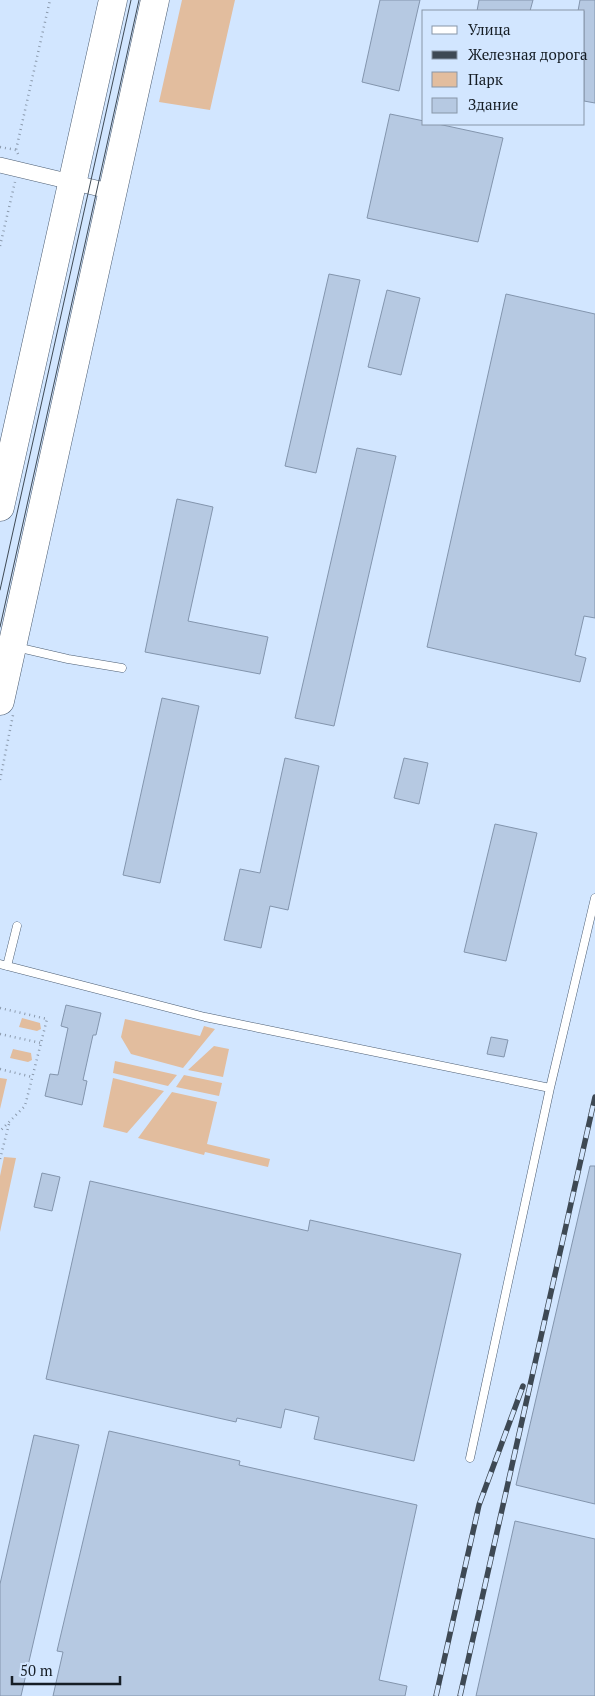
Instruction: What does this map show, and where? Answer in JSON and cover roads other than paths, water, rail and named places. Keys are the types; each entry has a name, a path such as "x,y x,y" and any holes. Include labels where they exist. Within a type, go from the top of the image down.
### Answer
{"highway":[{"path":"0,507 113,0"},
{"path":"0,701 9,645 155,0"}],"street":[{"path":"0,165 112,192"}],"lane":[{"path":"9,645 68,659 122,668"},
{"path":"470,1458 550,1088 595,898"},
{"path":"17,926 4,965 205,1016 550,1088"}],"tram line":[{"path":"0,590 131,0"},
{"path":"0,627 139,0"}],"railway":[{"path":"460,1696 595,1097"},
{"path":"436,1696 479,1505 523,1386"}]}
